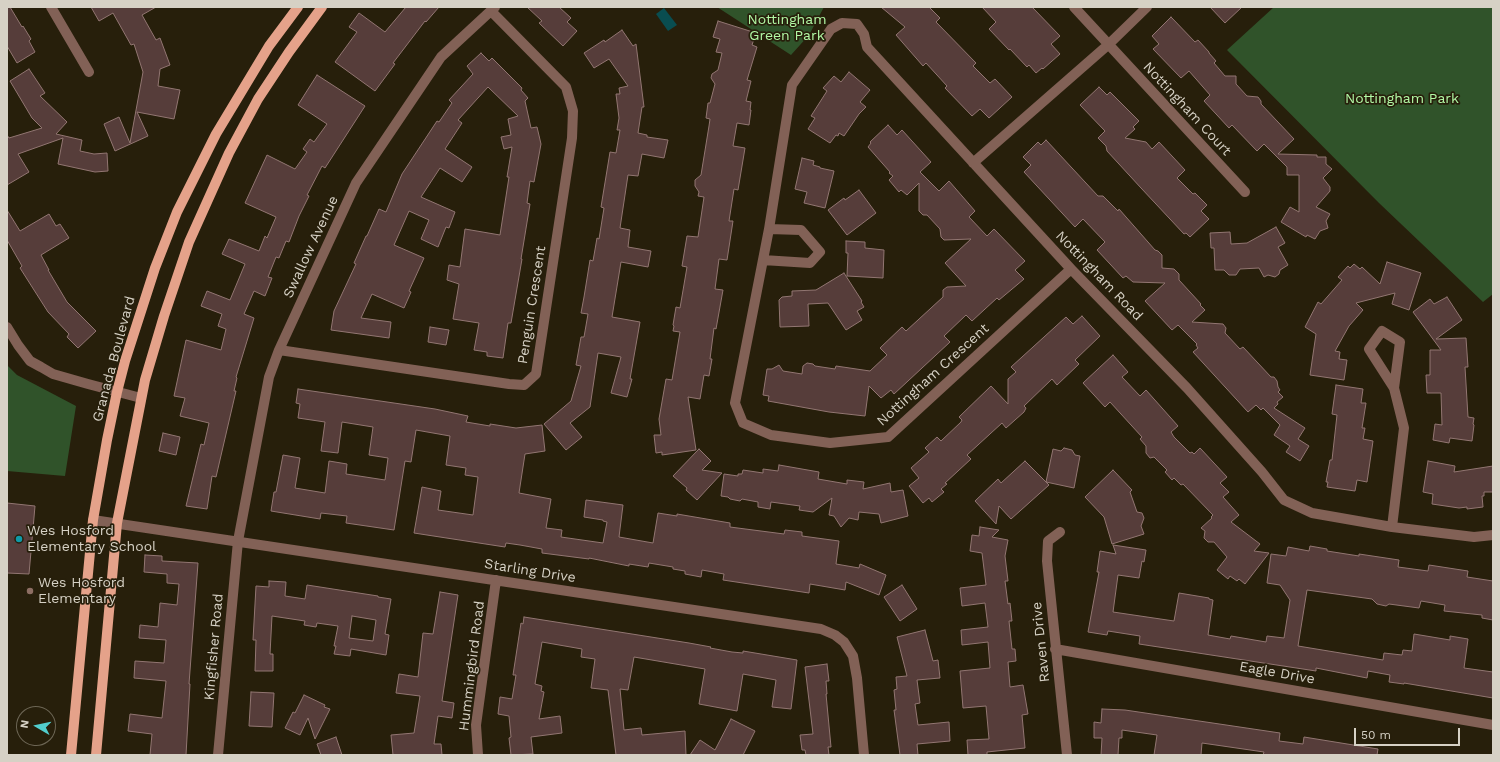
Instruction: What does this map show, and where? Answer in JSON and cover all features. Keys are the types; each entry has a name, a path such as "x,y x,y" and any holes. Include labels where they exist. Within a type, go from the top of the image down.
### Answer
{"main road":[{"name":"Granada Boulevard","path":"71,755 93,520 116,392 125,361 155,268 177,212 216,134 269,46 298,7"},
{"path":"96,755 117,523 145,380 164,316 190,242 229,153 258,99 289,52 322,7"}],"street":[{"path":"52,7 89,72"},
{"name":"Nottingham Court","path":"1074,7 1245,192"},
{"path":"973,163 1109,44 1147,7"},
{"name":"Swallow Avenue","path":"238,541 269,377 279,350 356,183 441,57 493,9"},
{"name":"Penguin Crescent","path":"279,350 509,384 524,385 536,374 572,138 573,111 566,87 493,9"},
{"name":"Nottingham Crescent","path":"973,163 867,47 864,34 857,24 842,23 832,29 792,84 769,229 735,403 743,423 771,435 830,443 888,437 1071,269"},
{"name":"Nottingham Road","path":"973,163 1071,269 1187,388 1262,472 1284,500 1312,513 1392,527 1474,537 1493,534"},
{"path":"763,260 810,263 820,252 801,230 769,229"},
{"path":"7,326 18,345 30,361 53,374 142,398"},
{"path":"1392,527 1404,428 1394,388 1369,349 1382,331 1400,342 1394,388"},
{"name":"Starling Drive","path":"93,520 820,629 835,635 844,642 853,656 857,678 864,755"},
{"name":"Raven Drive","path":"1060,532 1048,541 1047,561 1067,755"},
{"name":"Kingfisher Road","path":"218,755 238,541"},
{"name":"Hummingbird Road","path":"478,755 476,725 496,580"},
{"name":"Eagle Drive","path":"1055,649 1493,725"}],"green space":[{"name":"Nottingham Green Park","path":"717,7 824,7 809,35 791,55"},
{"name":"Nottingham Park","path":"1274,7 1493,7 1493,294 1483,302 1379,203 1227,50"},
{"path":"7,365 17,375 76,406 65,476 7,471"}],"water":[{"path":"664,8 677,25 668,31 656,14"}],"building":[{"path":"7,7 10,7 22,27 23,26 31,39 29,41 35,52 17,63 7,46"},
{"path":"91,7 156,7 142,15 156,40 160,38 170,65 160,69 158,86 180,90 174,119 137,112 148,136 115,151 104,124 119,117 130,143 143,72 134,44 131,45 113,13 99,21"},
{"path":"406,7 439,7 426,22 425,21 393,63 395,64 375,91 335,62 357,32 349,27 359,13 385,32"},
{"path":"527,7 559,7 571,18 567,22 577,31 563,46 539,23 542,21"},
{"path":"881,7 929,7 940,18 936,22 976,63 973,66 990,83 995,79 1012,97 989,118 980,109 972,116 945,88 947,86 926,63 923,66 896,35 905,27"},
{"path":"982,7 1032,7 1060,36 1051,44 1060,54 1043,69 1042,68 1036,73 1029,65 1027,67 989,29 996,22"},
{"path":"1210,7 1242,7 1225,23"},
{"path":"1171,17 1195,42 1198,40 1209,52 1216,61 1214,63 1225,76 1236,76 1236,84 1247,96 1258,97 1261,104 1294,139 1278,154 1317,155 1317,157 1326,157 1326,164 1332,169 1323,178 1330,187 1330,191 1316,207 1330,214 1326,221 1328,228 1320,231 1315,239 1307,235 1306,237 1281,222 1290,207 1299,212 1299,175 1287,175 1287,167 1264,144 1257,151 1232,125 1229,128 1204,101 1210,95 1189,71 1181,78 1153,49 1159,44 1152,36"},
{"path":"718,21 756,33 752,45 757,47 747,80 751,81 746,101 751,102 751,110 749,125 737,123 733,146 745,148 738,190 734,189 729,221 733,221 727,260 719,259 715,289 723,290 716,329 714,328 710,359 712,359 709,376 704,375 700,399 688,397 696,450 662,455 662,452 656,453 654,435 661,435 659,419 666,379 672,380 680,332 673,331 673,325 676,307 680,308 687,267 682,266 687,236 698,237 704,197 698,196 699,192 695,186 695,180 701,175 709,126 710,119 706,118 708,103 710,103 715,84 711,78 712,74 718,70 722,53 716,52 720,39 713,37"},
{"path":"622,30 633,46 636,44 644,107 642,107 638,133 647,135 647,137 668,140 664,158 642,154 638,176 628,175 620,228 630,230 628,247 651,251 648,267 621,262 612,317 640,322 630,379 632,379 627,397 611,393 621,357 598,353 590,407 570,423 582,437 566,450 544,424 571,401 581,366 576,365 581,337 584,337 588,314 581,313 590,260 593,261 597,238 599,239 604,208 601,207 610,152 616,153 620,130 617,130 619,118 616,94 620,94 619,88 628,86 609,59 594,68 584,53 604,40 605,42"},
{"path":"481,53 489,61 492,58 522,88 521,90 528,98 525,101 531,128 537,127 541,144 534,182 530,181 527,203 530,204 522,259 511,323 508,323 503,358 487,356 487,352 474,350 479,323 453,319 459,284 447,280 449,265 460,267 465,229 500,235 512,147 504,149 501,137 511,135 508,119 518,116 488,87 458,120 462,123 445,149 472,167 462,182 440,168 421,197 455,212 449,228 446,227 438,247 421,239 429,220 409,211 394,245 424,258 409,291 411,292 404,308 372,294 361,318 391,322 389,338 331,330 334,311 379,209 386,212 402,174 437,121 439,122 452,103 449,100 473,74 467,66"},
{"path":"29,69 45,93 40,96 67,122 56,134 82,140 80,151 94,154 107,153 108,171 95,172 58,164 63,138 18,154 29,172 7,185 7,135 9,138 42,128 32,118 10,81"},
{"path":"849,72 870,90 860,102 866,107 859,114 844,136 839,133 838,136 836,135 830,143 808,129 815,118 811,116 827,91 823,88 834,76 841,82"},
{"path":"317,75 365,106 325,168 322,166 307,195 309,196 289,242 286,241 279,258 276,257 268,277 272,278 265,296 254,291 244,314 254,318 236,377 234,391 236,391 216,477 212,476 207,509 186,506 201,444 204,445 209,423 180,416 185,398 174,396 186,340 221,350 226,329 218,326 222,314 201,306 207,291 230,300 245,264 222,254 229,239 259,251 265,236 267,238 276,217 245,203 267,155 295,169 307,152 303,149 310,139 314,142 327,124 298,105"},
{"path":"1099,87 1107,95 1110,92 1139,121 1133,127 1135,129 1125,138 1146,142 1152,149 1159,142 1185,170 1177,178 1207,205 1201,211 1209,219 1190,237 1186,233 1184,234 1141,188 1107,151 1106,146 1098,138 1105,131 1080,105"},
{"path":"888,125 897,135 902,130 931,162 920,172 939,191 949,181 975,211 969,217 987,236 994,229 1025,261 1015,270 1024,279 999,300 997,298 972,321 966,315 944,336 950,342 894,394 891,390 881,398 869,386 865,416 829,412 768,401 769,396 763,395 767,369 772,369 779,365 783,371 802,374 803,366 807,363 815,366 835,369 836,366 870,371 887,355 880,348 902,327 906,331 943,297 943,290 947,287 966,286 945,263 971,239 944,240 941,237 940,229 927,215 923,215 919,211 919,183 907,195 901,190 899,192 889,180 893,176 868,147 871,143 870,142"},
{"path":"1046,140 1098,196 1103,196 1118,211 1119,209 1155,250 1162,255 1162,268 1174,269 1179,274 1179,280 1205,310 1192,322 1223,324 1226,328 1225,333 1240,349 1243,347 1271,377 1274,377 1280,390 1278,392 1283,397 1277,402 1278,404 1274,408 1305,428 1298,439 1309,446 1300,461 1286,452 1290,446 1274,435 1280,425 1263,408 1261,410 1256,405 1248,412 1193,352 1198,348 1196,345 1197,344 1178,325 1172,330 1145,301 1165,283 1133,282 1126,276 1123,278 1097,250 1105,242 1083,219 1075,227 1024,172 1031,165 1023,157 1038,142 1041,145"},
{"path":"802,158 814,161 813,165 820,168 834,171 825,208 804,203 807,192 795,189"},
{"path":"859,190 876,213 847,235 828,210 844,198 845,200"},
{"path":"7,210 20,231 49,214 56,226 60,224 69,238 41,255 67,302 96,331 78,348 67,337 69,334 48,312 20,268 22,266 7,240"},
{"path":"1276,227 1285,243 1278,247 1288,265 1280,270 1279,274 1275,277 1268,275 1264,277 1259,268 1240,269 1236,275 1229,275 1224,270 1215,270 1214,248 1211,248 1210,233 1230,232 1231,244 1247,243"},
{"path":"846,241 865,242 865,248 884,250 883,278 847,276 848,253 846,253"},
{"path":"1387,262 1421,273 1409,310 1392,304 1395,293 1356,303 1363,310 1349,326 1335,351 1340,352 1339,359 1347,360 1344,380 1310,375 1316,334 1305,327 1318,302 1321,304 1342,280 1338,277 1348,266 1350,268 1354,264 1360,269 1362,267 1380,284"},
{"path":"844,273 862,301 861,302 864,307 857,311 862,320 846,330 828,303 808,304 809,326 780,327 779,300 782,297 792,296 792,291 816,290"},
{"path":"1447,297 1462,320 1436,339 1466,338 1468,367 1465,367 1468,417 1474,418 1472,441 1450,438 1449,443 1433,440 1435,424 1442,425 1441,393 1427,393 1426,375 1430,375 1430,350 1441,350 1413,312 1430,299 1434,304"},
{"path":"1082,316 1100,336 1075,360 1079,364 1057,385 1052,379 1024,406 1026,408 1024,412 1006,428 1002,423 967,455 971,459 945,483 947,484 941,489 944,492 932,502 929,498 923,503 909,486 919,478 911,468 929,452 925,448 937,437 941,441 961,422 962,420 959,417 991,386 1008,404 1008,379 1016,372 1011,367 1066,317 1073,324"},
{"path":"430,327 449,330 446,345 428,342"},
{"path":"1113,355 1128,372 1122,377 1140,396 1146,390 1178,426 1171,432 1174,437 1190,453 1192,452 1194,454 1200,448 1227,477 1220,483 1229,492 1223,497 1239,515 1231,522 1260,544 1254,551 1269,553 1245,584 1239,579 1237,581 1230,576 1228,579 1217,570 1227,557 1214,542 1208,542 1204,538 1205,531 1201,528 1212,518 1211,517 1213,515 1183,484 1181,485 1174,478 1172,480 1165,472 1167,470 1154,457 1150,458 1146,453 1146,446 1140,439 1142,437 1110,402 1105,407 1083,383"},
{"path":"1336,385 1363,389 1361,403 1366,403 1362,428 1365,428 1363,439 1373,441 1367,482 1357,480 1355,491 1327,487 1328,482 1326,482 1330,460 1332,460 1337,415 1332,414"},
{"path":"298,389 435,409 468,416 466,422 490,426 490,424 516,428 542,425 545,451 525,454 519,493 551,499 546,528 562,530 561,537 603,543 607,522 584,517 586,500 623,505 619,537 653,543 658,513 677,516 677,514 730,523 730,527 784,534 785,530 802,532 802,536 839,541 836,564 859,568 860,564 886,575 879,595 846,582 845,590 810,584 809,593 723,580 724,574 702,570 701,577 685,574 685,571 673,569 673,567 649,563 648,567 629,564 629,566 589,558 542,553 542,549 520,545 506,543 505,547 414,533 422,487 441,491 438,510 473,515 478,477 465,475 466,468 446,465 450,436 416,430 411,462 405,461 394,530 346,523 347,516 321,513 320,519 271,511 283,455 300,458 295,488 325,493 329,461 347,464 346,474 385,480 388,458 369,455 373,427 342,422 338,453 321,451 325,422 298,418 300,404 296,403"},
{"path":"163,433 180,437 176,455 159,451"},
{"path":"1064,448 1072,450 1075,455 1080,456 1074,488 1046,482 1053,449 1061,451"},
{"path":"699,449 711,461 702,470 722,473 697,500 686,490 687,488 673,476"},
{"path":"1025,461 1049,485 1011,519 999,506 996,524 975,501 998,479 1001,483"},
{"path":"1428,461 1455,466 1454,472 1493,466 1493,492 1484,492 1484,496 1482,496 1483,507 1467,509 1467,507 1459,508 1432,504 1433,494 1423,492"},
{"path":"779,465 819,472 818,479 847,484 847,480 864,482 863,489 890,483 891,492 903,490 908,516 881,523 879,514 859,512 858,520 849,518 841,527 834,516 829,515 832,498 813,512 799,510 800,506 771,502 770,509 758,507 758,502 742,499 740,501 721,496 724,474 738,476 738,474 742,474 743,470 763,473 763,469 778,471"},
{"path":"1113,470 1132,490 1130,492 1137,512 1142,513 1144,518 1141,526 1144,534 1112,544 1104,517 1085,497"},
{"name":"Wes Hosford Elementary School","path":"7,503 35,506 29,574 7,573"},
{"path":"980,527 999,530 992,537 1008,540 1005,556 1008,581 1005,581 1012,621 1009,621 1012,649 1015,649 1016,661 1008,662 1010,687 1023,685 1028,714 1022,715 1025,748 987,752 987,755 968,755 967,740 989,739 986,706 963,708 960,671 990,668 988,642 962,645 961,630 988,627 985,603 962,606 960,588 986,585 982,553 970,551 972,535 979,536"},
{"path":"1113,545 1146,550 1144,562 1142,561 1139,578 1118,575 1113,612 1174,621 1179,593 1209,598 1213,600 1208,635 1230,639 1231,636 1266,642 1267,636 1284,638 1290,600 1280,585 1267,583 1271,554 1286,556 1288,547 1309,551 1310,546 1327,549 1327,551 1399,560 1398,567 1428,571 1429,565 1468,571 1467,577 1493,581 1493,620 1482,618 1482,615 1444,611 1445,605 1421,601 1419,608 1389,604 1386,606 1377,604 1372,599 1307,590 1298,646 1383,660 1384,653 1402,655 1403,650 1412,651 1414,634 1450,640 1450,636 1468,639 1464,668 1493,672 1493,698 1404,683 1389,682 1390,675 1368,671 1367,678 1316,668 1316,671 1139,644 1140,636 1108,631 1107,635 1088,632 1099,572 1097,572 1100,551 1116,554"},
{"path":"145,555 162,556 162,561 198,563 189,684 186,755 150,755 152,734 128,731 130,714 162,718 166,681 134,678 135,661 164,663 166,640 139,638 140,625 158,627 160,603 177,605 179,584 167,583 167,574 144,572"},
{"path":"269,581 286,582 285,596 305,599 307,585 391,599 385,634 389,635 386,655 351,649 350,656 334,654 338,626 317,623 316,627 304,625 305,621 272,616 270,654 273,654 273,671 255,671 256,640 253,640 256,586 269,587","holes":["352,616 376,620 373,641 349,638"]},
{"path":"902,585 917,609 900,621 884,597"},
{"path":"440,592 458,595 442,701 454,703 452,718 438,716 434,744 441,744 442,755 393,755 391,735 414,733 420,696 396,693 399,674 418,677 423,633 433,634"},
{"path":"524,617 689,643 732,652 743,653 743,651 797,660 791,709 772,707 776,680 743,674 737,711 699,704 705,669 634,657 628,690 620,689 624,730 641,728 642,735 685,731 686,755 616,755 608,690 591,688 595,659 581,657 582,649 542,642 535,684 542,686 541,691 544,692 539,719 560,716 562,733 531,737 533,754 511,755 509,716 498,714 500,697 512,699 516,675 513,675 521,623 523,624"},
{"path":"925,630 933,661 938,660 940,678 917,680 920,703 915,704 918,725 949,722 950,741 917,744 918,755 900,755 894,710 896,710 894,690 897,689 896,677 907,676 897,637"},
{"path":"827,664 829,681 826,681 826,694 831,747 828,747 829,755 806,755 805,750 802,750 800,735 813,734 805,667"},
{"path":"251,692 274,693 272,727 249,726"},
{"path":"304,695 330,709 315,739 308,718 300,735 285,728"},
{"path":"1102,709 1125,710 1280,733 1279,741 1303,744 1304,737 1378,749 1377,755 1263,755 1264,752 1202,743 1201,755 1154,755 1157,735 1122,730 1122,738 1119,738 1118,755 1101,755 1102,738 1094,738 1094,722 1101,723"},
{"path":"731,719 755,731 743,755 690,755 700,740 715,750"},
{"path":"336,737 342,755 321,755 317,744"}],"place":[{"name":"Wes Hosford Elementary School","path":"19,539"},
{"name":"Wes Hosford Elementary","path":"30,591"}]}
